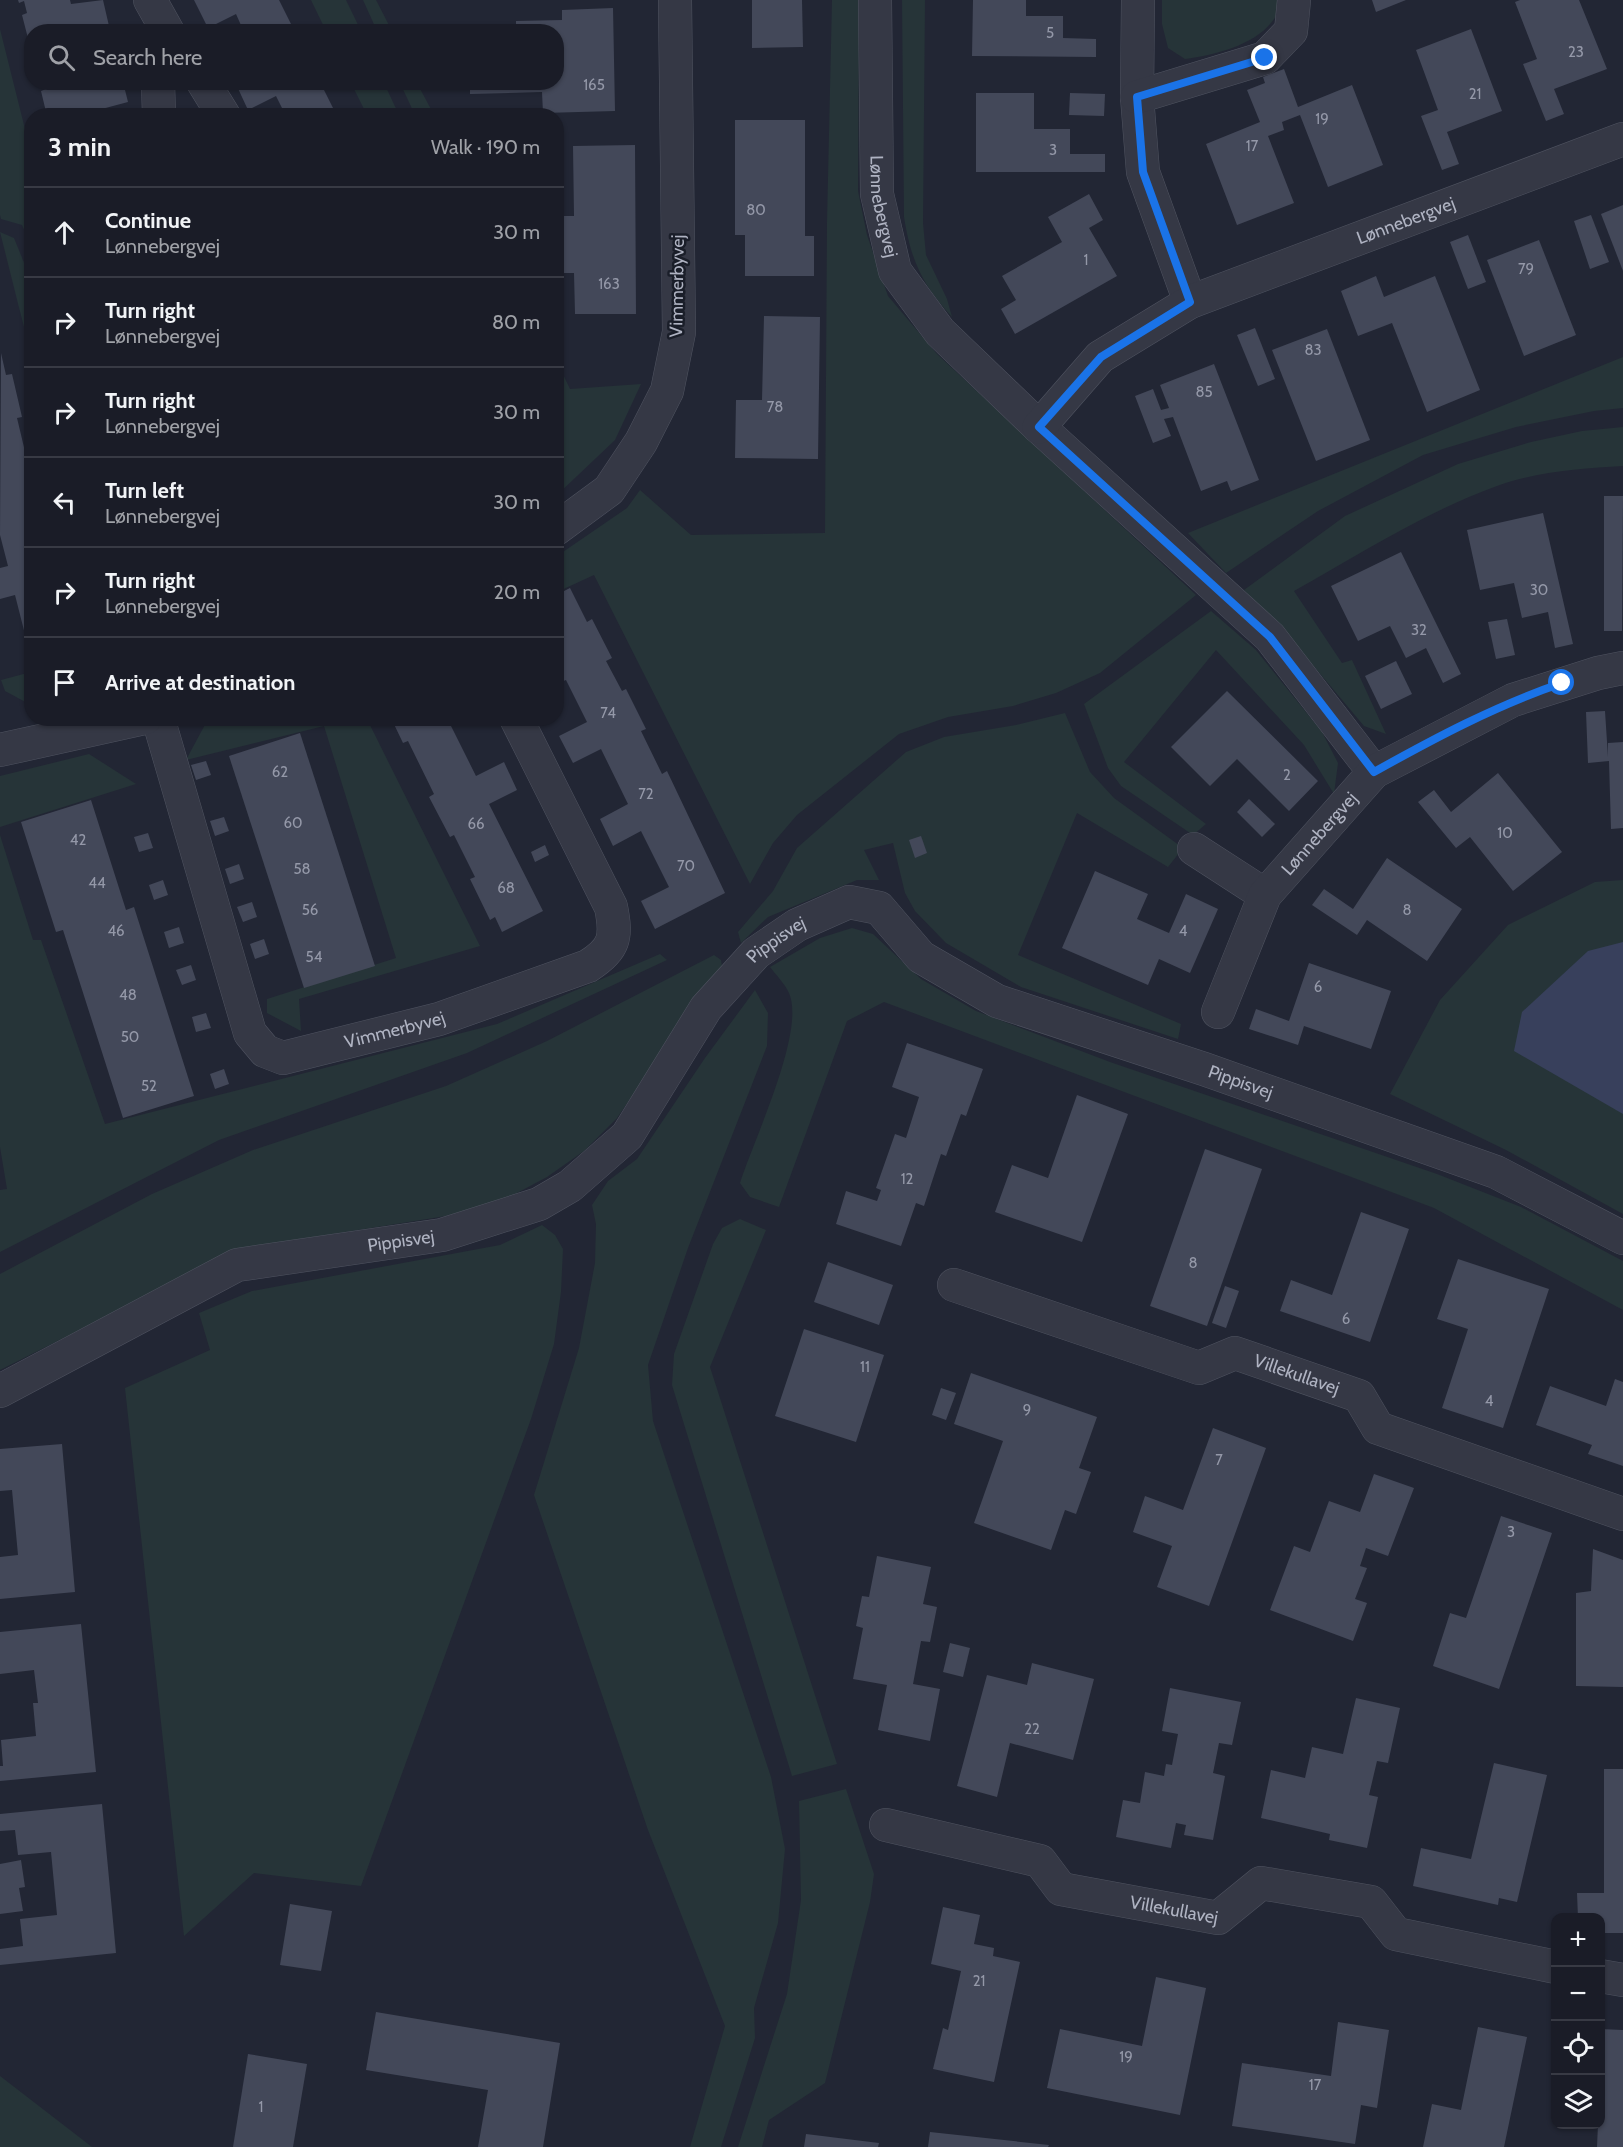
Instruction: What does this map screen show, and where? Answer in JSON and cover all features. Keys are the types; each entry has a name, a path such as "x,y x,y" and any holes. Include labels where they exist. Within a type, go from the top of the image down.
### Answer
{"street":[{"name":"Vimmerbyvej","path":"564,523 609,490 641,442 667,391 679,332 675,0"},
{"name":"Lønnebergvej","path":"875,0 877,194 895,271 940,332 1039,427 1270,637 1374,772"},
{"path":"1138,0 1137,97 1143,172 1190,302"},
{"path":"1137,97 1265,58 1291,32 1294,0"},
{"path":"158,90 159,108"},
{"path":"208,90 219,108"},
{"name":"Lønnebergvej","path":"1039,427 1101,357 1190,302 1623,139"},
{"name":"Lønnebergvej","path":"1218,1012 1265,895 1374,772 1463,723 1513,700 1589,675 1623,668"},
{"path":"0,750 110,726"},
{"name":"Vimmerbyvej","path":"160,726 250,1033 265,1052 283,1059 449,1015 588,966 603,956 613,941 615,924 611,907 520,726"},
{"path":"1194,849 1265,895"},
{"name":"Pippisvej","path":"0,1391 237,1265 442,1235 539,1204 570,1186 627,1136 706,1008 756,953 796,925 849,902 879,908 921,957 997,1001 1204,1069 1496,1172 1623,1238"},
{"name":"Villekullavej","path":"954,1285 1199,1368 1234,1353 1246,1357 1359,1396 1378,1428 1623,1514"},
{"name":"Villekullavej","path":"886,1825 1040,1861 1061,1889 1218,1918 1261,1883 1371,1902 1396,1934 1551,1966"},
{"path":"1605,1977 1623,1980"}],"shaded area":[{"path":"311,0 346,0 358,24 323,24"},
{"path":"363,0 376,0 388,24 374,24"},
{"path":"832,0 859,0 858,191 867,235 888,296 937,354 1196,595 1100,673 1056,693 1013,706 948,717 899,734 797,815 773,843 750,884 594,575 564,589 564,551 627,508 640,490 691,535 825,533 827,222"},
{"path":"902,0 925,0 923,223 926,255 947,299 952,317 933,294 919,271 910,247 904,217"},
{"path":"1162,0 1282,0 1269,26 1244,43 1229,49 1185,59 1168,48 1162,24"},
{"path":"0,29 24,125 24,229 22,225 1,219"},
{"path":"354,90 387,90 396,108 364,108"},
{"path":"403,90 421,90 430,108 412,108"},
{"path":"0,232 14,238 24,263 24,327"},
{"path":"1623,357 1623,408 1594,411 1516,427 1423,455 1318,511 1226,573 1188,533"},
{"path":"564,377 570,389 641,384 615,440 564,488"},
{"path":"1623,427 1623,466 1543,474 1512,481 1470,496 1368,548 1294,591 1342,663 1352,660 1386,734 1364,726 1311,663 1244,590 1345,516 1458,464 1531,442 1582,431"},
{"path":"1211,611 1256,650 1322,732 1338,763 1334,794 1304,745 1216,650 1124,762 1206,824 1193,835 1121,786 1108,768 1084,704"},
{"path":"24,674 24,701 5,691 1,680"},
{"path":"1065,713 1090,772 1114,798 1183,848 1168,867 1077,813 1018,955 1181,1024 1178,1039 1021,987 946,943 915,911 905,893 893,843 864,850 879,880 857,880 768,917 741,943 738,932 773,891 797,848 906,752 944,737 1016,725"},
{"path":"204,726 324,726 186,760"},
{"path":"324,726 370,726 480,946 299,999 301,1031 267,1013 267,999 396,958"},
{"path":"89,754 136,784 0,827 0,776"},
{"path":"0,835 33,940 41,940 105,1124 497,1024 660,954 667,960 467,1053 219,1140 0,1252 0,1190 7,1189 0,1147"},
{"path":"1623,880 1623,1214 1506,1150 1390,1094 1440,1000 1508,925 1595,882"},
{"path":"852,928 873,934 921,979 976,1011 1110,1062 1437,1174 1521,1207 1623,1261 1623,1310 1434,1208 884,1002 847,1021 779,1207 750,1197 740,1183 776,1087 790,1033 792,1011 789,993 770,967 820,938"},
{"path":"714,955 721,960 722,966 617,1118 584,1151 547,1177 504,1200 446,1216 258,1246 207,1266 0,1370 0,1274 152,1194 253,1150 446,1086 547,1041"},
{"path":"755,990 768,1013 767,1046 688,1248 648,1365 653,1421 771,1777 785,1849 778,1923 754,2008 755,2038 721,2147 690,2147 725,2026 648,1830 534,1495 579,1348 595,1263 596,1224 592,1205 608,1181 637,1159 705,1058"},
{"path":"740,1219 766,1230 710,1367 837,1764 792,1776 672,1385 674,1354 713,1244 722,1228"},
{"path":"542,1225 555,1235 563,1249 561,1292 554,1344 531,1419 361,1886 254,1873 184,1936 125,1388 210,1350 199,1313 252,1291 500,1245"},
{"path":"846,1789 874,1874 870,1902 825,2083 769,2120 762,2147 738,2147 787,1994 801,1900 799,1801"},
{"path":"0,2076 92,2147 0,2147"}],"water":[{"path":"1623,942 1623,1114 1514,1051 1522,1012 1588,951"}],"building":[{"path":"18,0 70,0 71,4 103,0 109,24 24,24 22,15 27,13 24,1 19,3"},
{"path":"194,0 279,0 291,24 240,24 236,14 216,24 206,24"},
{"path":"752,0 802,0 803,47 752,48"},
{"path":"973,0 1026,0 1026,16 1063,16 1063,38 1096,39 1096,57 972,56"},
{"path":"1372,0 1406,0 1376,12"},
{"path":"1520,0 1579,0 1607,69 1554,89 1564,114 1546,121 1523,64 1537,59 1515,2"},
{"path":"613,8 615,111 564,112 564,108 543,108 542,92 470,94 470,90 564,90 564,24 516,24 516,21 562,20 562,10"},
{"path":"1471,29 1502,111 1447,132 1459,164 1442,170 1421,116 1438,110 1416,50"},
{"path":"1284,69 1298,107 1352,85 1383,165 1328,187 1300,115 1282,122 1284,130 1268,136 1294,203 1237,225 1206,144 1260,122 1247,90 1265,83 1263,77"},
{"path":"125,90 128,102 106,108 45,108 41,91"},
{"path":"239,90 324,90 333,108 282,108 276,96 252,108 247,108"},
{"path":"976,93 1034,93 1034,129 1070,129 1070,154 1105,154 1105,172 976,172"},
{"path":"1070,93 1105,94 1104,116 1069,115"},
{"path":"735,120 805,120 805,236 814,236 814,276 745,276 745,235 735,235"},
{"path":"635,145 636,314 575,314 574,273 564,273 564,216 574,216 573,146"},
{"path":"1089,194 1103,220 1089,228 1117,276 1015,334 1001,309 1016,300 1002,276 1062,242 1048,217"},
{"path":"1623,205 1623,271 1601,214"},
{"path":"1591,215 1609,262 1590,269 1574,221"},
{"path":"1468,235 1486,282 1468,289 1450,242"},
{"path":"1539,240 1576,335 1524,356 1487,260"},
{"path":"1376,276 1384,297 1435,276 1480,390 1427,412 1392,323 1358,336 1341,291"},
{"path":"764,316 820,317 818,459 735,458 736,400 762,400"},
{"path":"1255,328 1275,379 1258,386 1237,335"},
{"path":"1327,329 1370,440 1316,461 1272,350"},
{"path":"1,353 6,375 12,374 22,417 17,418 24,447 24,630 15,595 0,599 0,568 8,566 0,535"},
{"path":"1214,364 1259,480 1231,491 1227,481 1201,491 1173,417 1164,419 1171,436 1153,443 1135,396 1153,389 1161,410 1169,408 1160,385"},
{"path":"1604,496 1623,496 1622,631 1604,631"},
{"path":"1543,513 1573,644 1555,648 1548,612 1522,618 1514,583 1480,590 1467,530"},
{"path":"1401,552 1461,674 1443,683 1426,648 1406,658 1390,626 1358,641 1331,586"},
{"path":"570,588 587,622 592,619 612,658 606,661 622,691 626,689 646,729 641,731 662,774 667,771 725,893 655,929 641,901 669,887 641,831 613,846 600,819 628,804 601,749 573,763 559,736 587,722 566,680 564,681 564,591"},
{"path":"1507,619 1515,655 1496,659 1488,622"},
{"path":"1396,661 1412,694 1381,709 1365,676"},
{"path":"1227,691 1318,781 1289,811 1237,759 1210,786 1171,747"},
{"path":"1605,711 1608,757 1608,743 1623,742 1623,828 1611,829 1609,761 1588,763 1586,712"},
{"path":"395,726 451,726 476,776 504,762 517,790 489,804 543,911 502,932 495,917 490,920 470,879 475,877 454,835 450,837 429,797 434,794 408,741 403,743"},
{"path":"300,733 375,966 304,988 229,756"},
{"path":"206,761 211,775 196,780 191,765"},
{"path":"1498,773 1562,852 1513,891 1470,837 1456,848 1418,802 1434,790 1451,812"},
{"path":"1249,799 1275,824 1262,837 1237,812"},
{"path":"91,800 126,910 134,907 194,1096 123,1118 63,930 56,932 21,822"},
{"path":"224,817 229,831 215,836 210,821"},
{"path":"148,833 153,848 139,852 134,837"},
{"path":"921,836 927,853 915,858 909,840"},
{"path":"545,845 549,855 535,862 531,852"},
{"path":"1387,858 1462,909 1427,961 1367,920 1357,935 1312,905 1324,889 1353,909"},
{"path":"239,864 244,879 230,884 225,869"},
{"path":"1095,871 1148,894 1137,919 1169,933 1186,894 1218,909 1190,973 1159,959 1148,985 1062,948"},
{"path":"163,880 168,895 154,900 149,885"},
{"path":"252,902 257,917 243,922 237,907"},
{"path":"179,927 184,943 169,948 164,932"},
{"path":"264,939 269,954 255,959 250,944"},
{"path":"1309,963 1391,991 1371,1049 1304,1026 1298,1045 1249,1029 1256,1009 1289,1021"},
{"path":"191,965 196,980 182,985 176,970"},
{"path":"206,1013 211,1028 196,1032 192,1017"},
{"path":"907,1043 983,1069 966,1116 961,1114 946,1156 941,1154 924,1206 916,1203 901,1246 836,1224 846,1191 877,1201 881,1190 876,1188 895,1134 906,1138 919,1097 892,1087"},
{"path":"224,1069 229,1084 215,1089 210,1074"},
{"path":"1077,1095 1128,1114 1082,1242 995,1212 1012,1165 1048,1178"},
{"path":"1205,1149 1262,1169 1207,1326 1150,1306"},
{"path":"1361,1212 1409,1229 1370,1342 1280,1311 1291,1280 1332,1295"},
{"path":"1458,1259 1549,1289 1503,1428 1442,1408 1468,1329 1437,1319"},
{"path":"828,1262 893,1285 879,1325 814,1302"},
{"path":"1225,1286 1239,1291 1226,1328 1212,1323"},
{"path":"804,1329 884,1355 856,1442 775,1416"},
{"path":"971,1373 1097,1417 1079,1468 1091,1472 1076,1514 1065,1510 1051,1550 974,1523 1003,1441 954,1424"},
{"path":"1615,1379 1623,1382 1623,1466 1588,1454 1592,1445 1536,1425 1550,1386 1606,1406"},
{"path":"941,1388 956,1393 946,1420 932,1415"},
{"path":"1213,1428 1266,1448 1209,1606 1157,1587 1172,1546 1133,1532 1145,1496 1183,1510"},
{"path":"62,1444 75,1592 0,1599 0,1557 18,1555 12,1490 0,1491 0,1449"},
{"path":"1374,1474 1414,1488 1388,1556 1366,1548 1360,1566 1367,1568 1355,1599 1367,1603 1353,1641 1270,1610 1294,1546 1310,1552 1329,1501 1360,1512"},
{"path":"1501,1516 1552,1533 1499,1689 1433,1666 1450,1613 1466,1618"},
{"path":"1593,1549 1623,1560 1623,1687 1576,1686 1576,1593 1591,1591"},
{"path":"877,1556 931,1567 923,1604 937,1607 930,1642 921,1641 913,1684 940,1689 930,1741 878,1730 887,1685 853,1679 863,1628 856,1626 862,1596 869,1597"},
{"path":"81,1624 96,1772 0,1781 0,1766 3,1766 1,1740 36,1736 33,1703 38,1703 34,1670 0,1674 0,1632"},
{"path":"950,1643 970,1648 963,1677 943,1672"},
{"path":"1032,1663 1094,1679 1073,1760 1010,1743 997,1797 957,1786 987,1675 1027,1685"},
{"path":"1170,1688 1241,1702 1232,1745 1219,1743 1213,1773 1225,1776 1213,1840 1184,1835 1186,1825 1176,1823 1171,1848 1116,1837 1123,1800 1140,1803 1145,1772 1164,1776 1166,1764 1172,1765 1178,1734 1162,1731"},
{"path":"1356,1698 1400,1708 1388,1763 1377,1761 1369,1795 1378,1797 1367,1848 1329,1840 1330,1834 1261,1818 1271,1770 1305,1778 1312,1747 1343,1754"},
{"path":"1494,1763 1547,1775 1517,1902 1499,1898 1498,1905 1413,1886 1421,1848 1471,1859"},
{"path":"1604,1769 1623,1769 1623,1933 1605,1933 1605,1913 1578,1913 1577,1893 1604,1893"},
{"path":"102,1804 116,1953 0,1965 0,1949 23,1946 20,1919 57,1915 51,1852 18,1855 15,1830 0,1831 0,1814"},
{"path":"21,1860 25,1887 19,1888 23,1911 0,1914 0,1864"},
{"path":"290,1904 332,1911 321,1971 280,1965"},
{"path":"943,1907 980,1915 974,1944 994,1948 993,1956 1020,1962 994,2082 933,2069 943,2028 948,2030 961,1971 931,1964"},
{"path":"1156,1977 1206,1988 1180,2115 1047,2088 1060,2029 1142,2046"},
{"path":"376,2012 560,2043 543,2147 478,2147 488,2090 366,2070"},
{"path":"1338,2022 1389,2030 1377,2108 1361,2105 1355,2144 1232,2126 1242,2063 1331,2076"},
{"path":"1478,2027 1527,2037 1504,2147 1423,2147 1432,2104 1461,2110"},
{"path":"1605,2029 1623,2030 1623,2147 1597,2147 1598,2129 1605,2129"},
{"path":"248,2054 307,2064 293,2147 233,2147"},
{"path":"930,2132 1049,2145 1048,2147 928,2147"},
{"path":"806,2134 879,2143 878,2147 804,2147"}],"route":[{"path":"1265,58 1137,97 1143,172 1190,302 1101,357 1039,427 1270,637 1374,772 1463,723 1513,700 1562,683"}]}
